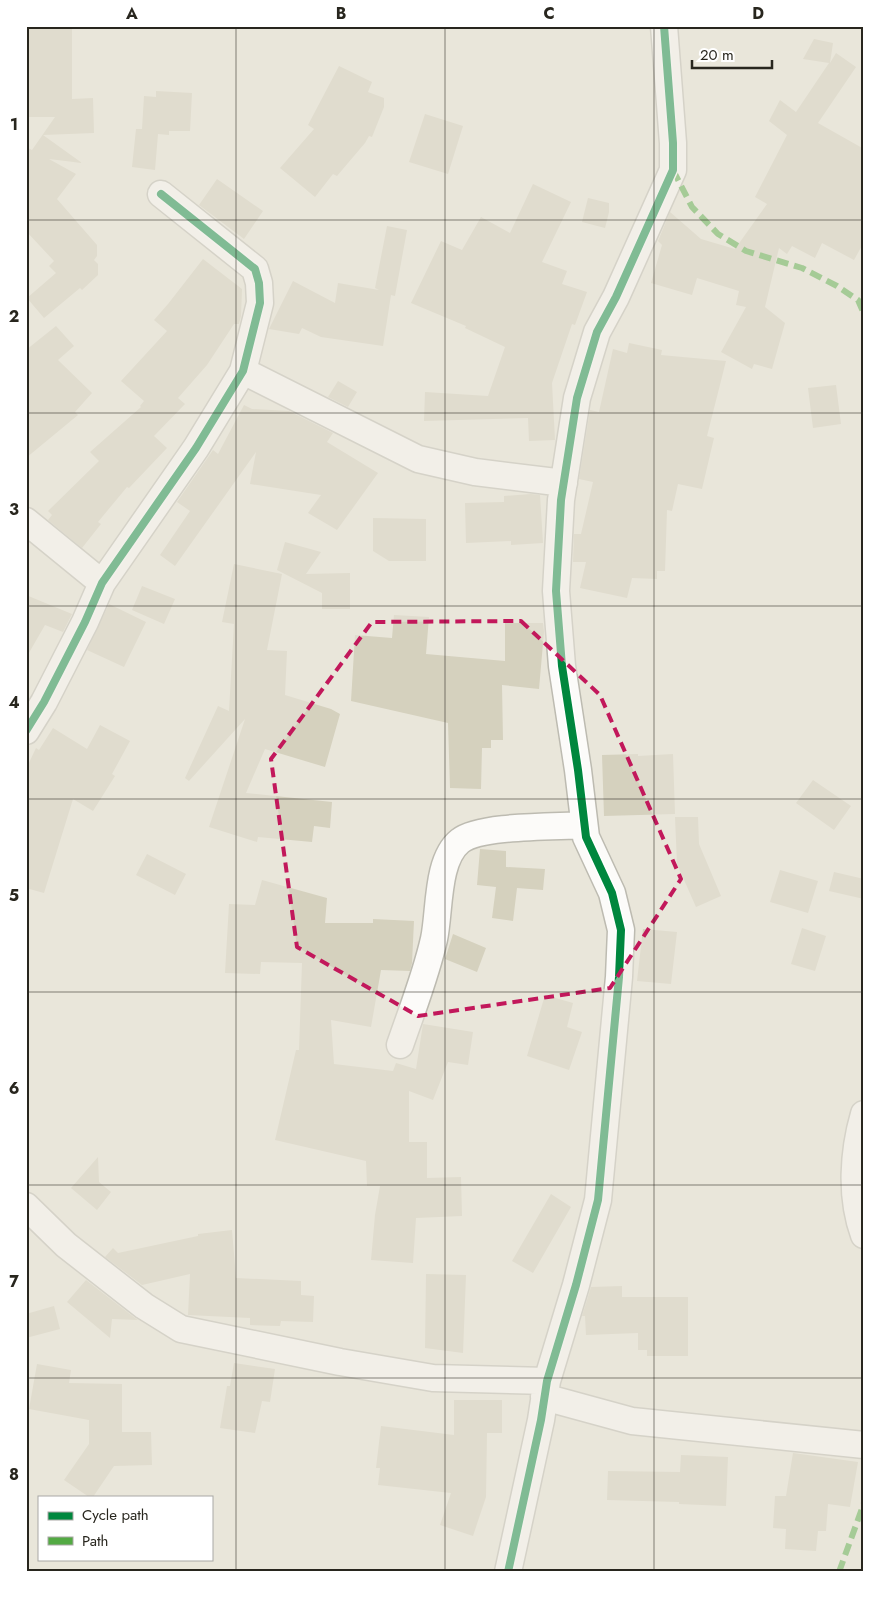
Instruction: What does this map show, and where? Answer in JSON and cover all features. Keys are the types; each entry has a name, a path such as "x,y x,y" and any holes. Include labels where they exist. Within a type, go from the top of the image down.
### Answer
{"street":[{"path":"508,1572 546,1389 598,1200 619,977 621,930 612,893 586,838 562,666 556,591 561,500 578,398 597,332 616,297 673,170 674,143 664,26"},
{"path":"26,731 44,702 85,622 102,583 196,448 243,371 260,303 260,283 255,269 161,194"},
{"path":"243,371 418,459 475,472 564,483"},
{"path":"26,521 102,583"},
{"path":"400,1045 434,939 441,879 450,851 460,840 473,834 584,825"},
{"path":"864,1114 858,1136 855,1187 858,1220 864,1234"},
{"path":"26,1206 66,1245 144,1306 181,1328 302,1355 433,1378 546,1389 632,1421 864,1445"}],"highlighted area":[{"path":"521,621 600,695 681,879 610,988 418,1016 297,947 271,759 372,622"}],"building":[{"path":"26,26 72,26 72,99 93,98 94,133 43,135 82,163 49,159 76,174 57,199 97,245 97,256 94,260 98,264 98,275 82,290 80,288 44,318 27,298 56,273 49,266 54,261 26,231 26,147 32,150 55,117 26,117"},
{"path":"814,39 833,43 830,63 836,53 856,67 818,123 864,149 864,242 854,260 822,243 815,258 792,246 787,254 779,248 765,307 785,323 772,369 754,364 752,369 721,352 746,307 736,305 739,291 697,278 692,295 651,283 662,245 658,241 670,212 701,239 735,249 767,204 755,197 787,135 769,121 780,100 796,112 829,63 803,59"},
{"path":"339,66 372,82 368,92 384,98 384,107 372,137 369,136 337,176 333,174 315,197 280,168 314,129 308,125"},
{"path":"156,91 192,93 190,131 169,131 169,135 158,134 155,170 132,167 136,129 142,129 144,96 156,97"},
{"path":"425,114 463,126 448,174 409,162"},
{"path":"217,179 263,211 244,239 199,205"},
{"path":"533,184 571,202 542,262 567,271 562,284 587,292 575,325 572,324 552,383 555,440 529,441 528,418 424,421 425,392 488,396 505,347 465,328 466,326 411,303 441,241 462,250 481,217 510,233"},
{"path":"588,198 609,203 605,228 582,222"},
{"path":"387,226 407,230 395,296 391,295 383,346 321,337 302,328 299,334 269,329 293,281 335,303 338,283 379,290 375,288"},
{"path":"203,259 242,289 239,324 234,324 207,365 178,398 185,404 154,436 167,448 129,488 127,487 98,522 101,524 82,548 48,520 52,515 48,511 99,461 90,452 141,407 144,401 121,381 167,331 154,320"},
{"path":"56,326 74,346 58,360 92,393 75,412 78,415 26,458 26,350"},
{"path":"629,343 662,350 661,355 726,361 707,436 714,438 702,489 678,484 672,511 667,510 665,571 657,571 657,579 632,578 627,598 580,588 586,562 573,562 574,534 581,534 593,482 579,479 590,410 599,412 613,349 627,353"},
{"path":"338,381 357,392 348,407 328,397"},
{"path":"836,385 841,424 813,428 808,388"},
{"path":"244,405 252,409 289,411 333,433 327,442 378,473 337,530 308,513 321,495 250,484 256,452 175,566 160,555 190,511 177,502 213,450 218,454"},
{"path":"540,495 543,543 511,545 511,541 466,543 465,503 504,502 504,496"},
{"path":"373,518 426,519 426,561 389,561 373,551"},
{"path":"285,542 321,552 306,574 350,573 350,609 322,609 322,593 277,570"},
{"path":"234,564 282,574 267,650 287,651 285,695 331,709 340,714 325,767 265,749 246,793 332,802 330,828 314,826 312,842 258,837 257,842 209,827 245,719 189,781 185,778 218,706 229,711 234,624 222,622"},
{"path":"142,586 175,599 164,624 132,610"},
{"path":"26,595 72,614 63,632 45,625 26,658"},
{"path":"109,604 146,622 124,667 87,650"},
{"path":"394,615 429,617 426,654 505,661 505,623 543,623 544,632 539,689 502,685 503,740 491,740 491,748 482,748 481,789 450,788 448,723 351,701 355,635 392,638"},
{"path":"100,725 130,741 112,774 115,776 93,811 73,799 44,893 26,888 26,769 36,748 39,750 53,728 87,749"},
{"path":"638,754 638,756 673,754 675,814 604,816 602,755"},
{"path":"813,780 851,806 834,830 796,803"},
{"path":"675,817 698,817 699,844 721,896 696,907 677,864"},
{"path":"480,849 506,851 506,867 545,869 543,890 517,888 513,921 492,918 496,887 477,885"},
{"path":"147,854 186,874 175,895 136,875"},
{"path":"780,870 818,881 808,913 770,902"},
{"path":"834,872 864,879 864,899 829,891"},
{"path":"262,880 327,898 325,923 373,923 373,919 414,921 410,971 381,970 371,1027 331,1020 334,1064 393,1071 396,1063 416,1069 423,1024 473,1032 468,1065 448,1062 433,1100 409,1091 409,1142 427,1142 427,1178 461,1177 462,1216 416,1218 413,1263 371,1260 380,1186 367,1186 366,1161 275,1140 296,1050 299,1050 302,963 261,962 260,974 225,973 229,904 255,905"},
{"path":"802,928 826,936 815,971 791,964"},
{"path":"643,929 677,932 671,984 637,981"},
{"path":"453,934 486,948 477,972 445,959"},
{"path":"545,995 573,1003 567,1027 582,1032 569,1070 527,1056"},
{"path":"98,1157 99,1182 111,1192 97,1210 71,1188"},
{"path":"551,1194 571,1207 533,1273 512,1261"},
{"path":"232,1230 236,1278 301,1281 301,1295 314,1296 313,1322 281,1321 280,1326 250,1325 250,1318 188,1315 190,1274 142,1285 105,1257 113,1248 118,1253 198,1236 198,1234"},
{"path":"426,1274 466,1275 463,1353 425,1348"},
{"path":"86,1280 138,1320 112,1319 110,1338 67,1302"},
{"path":"622,1286 622,1297 688,1297 688,1356 647,1356 647,1350 638,1350 638,1333 586,1335 585,1316 582,1316 591,1287"},
{"path":"54,1306 60,1329 26,1338 26,1314"},
{"path":"234,1363 275,1369 270,1402 262,1401 255,1433 220,1428 227,1386 230,1386"},
{"path":"37,1364 71,1370 69,1383 122,1384 122,1432 151,1432 152,1465 114,1466 94,1496 88,1496 64,1480 89,1444 89,1420 29,1409"},
{"path":"454,1400 502,1400 502,1433 487,1433 486,1497 473,1536 440,1525 451,1493 378,1485 380,1468 376,1468 381,1426 454,1435"},
{"path":"793,1453 858,1462 850,1507 828,1504 826,1531 818,1531 816,1551 785,1549 786,1529 773,1528 775,1496 786,1496"},
{"path":"681,1455 728,1457 726,1506 679,1504 679,1502 607,1500 608,1471 680,1472"}],"marked path":[{"path":"673,170 692,207 718,234 746,251 802,268 837,286 858,300 864,314"},
{"path":"839,1572 864,1503"}],"cycle path":[{"path":"508,1572 541,1420 547,1381 576,1285 598,1200 619,977 621,930 612,893 586,837 562,666 556,591 561,500 577,398 597,332 616,297 673,170 673,143 664,26"},
{"path":"26,731 44,702 85,622 102,583 196,448 243,371 260,303 259,283 255,269 161,194"}]}
